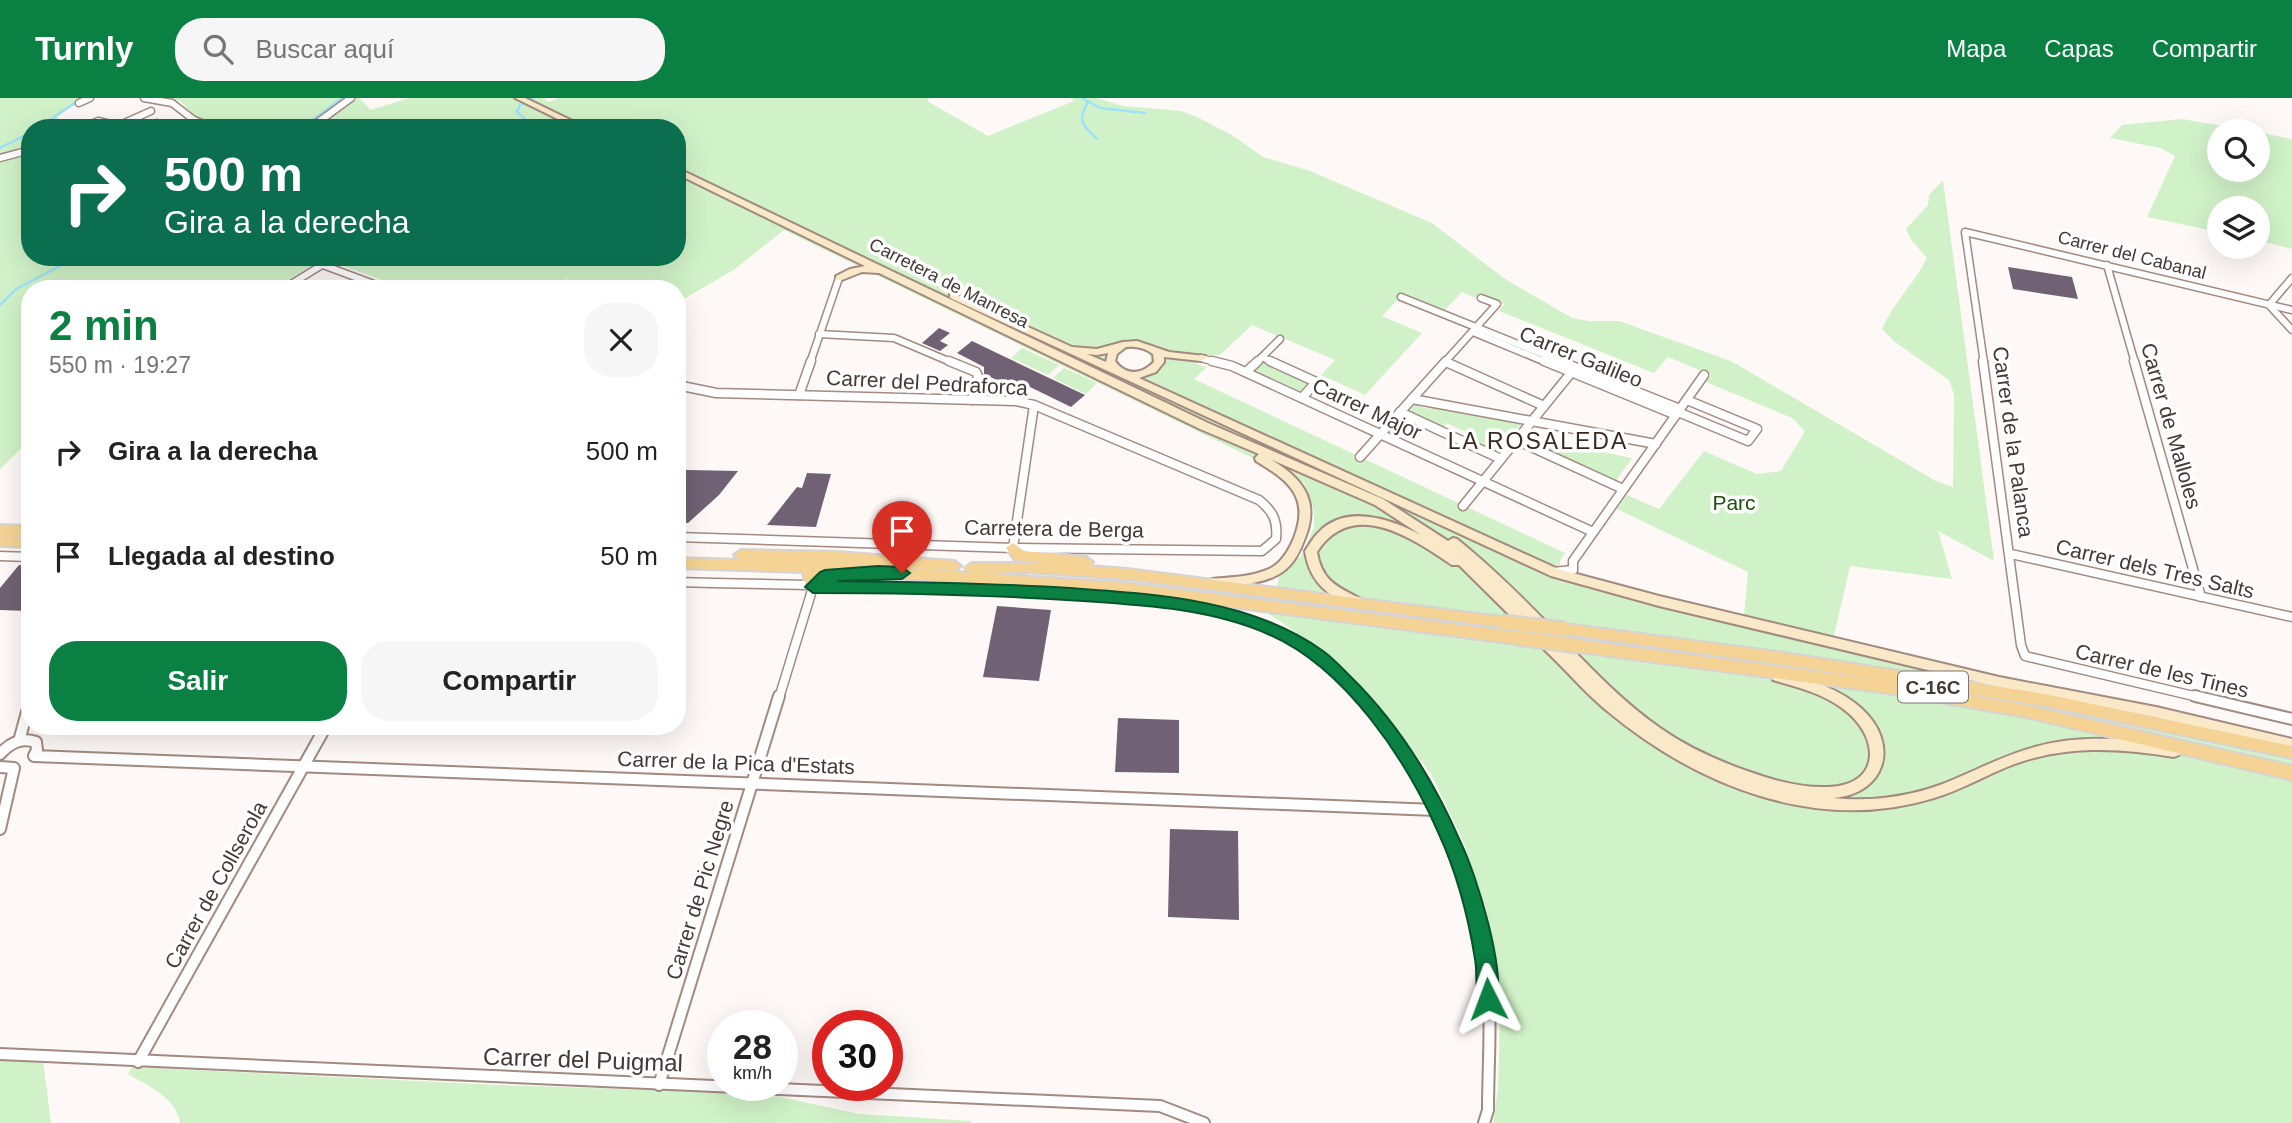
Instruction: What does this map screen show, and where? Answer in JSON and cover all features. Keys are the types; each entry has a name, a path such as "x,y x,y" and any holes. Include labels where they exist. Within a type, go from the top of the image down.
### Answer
{"main road":[{"path":"521,99 564,119"},
{"name":"Carretera de Manresa","path":"686,175 1204,426"},
{"path":"835,246 844,260 839,278"},
{"path":"869,262 909,275 1120,375 1552,572 1659,601 1985,679 2156,712 2292,745"},
{"path":"839,278 868,267 886,272"},
{"path":"1026,342 1103,372 1120,375 1201,358"},
{"path":"1055,343 1097,352 1135,343 1167,355 1201,358"},
{"path":"1119,347 1112,352 1110,361 1125,382 1165,401 1286,473 1303,494 1308,522 1297,545 1282,566 1257,578 1209,585"},
{"path":"1151,347 1159,358 1153,368 1158,385 1195,408"},
{"path":"1204,426 1379,502 1446,545 1636,729 1702,769 1773,796 1847,806 1906,800 1936,792 2016,758 2075,744 2119,742 2247,762"},
{"path":"1406,506 1486,569 1616,699 1644,723 1674,743 1738,774 1796,790 1840,792 1868,778 1877,767 1875,732 1856,710 1824,690 1747,667"},
{"path":"1359,603 1324,586 1312,568 1311,551 1324,533 1338,525 1358,520 1394,527 1452,560 1496,592"},
{"path":"0,530 21,531"},
{"path":"1013,548 1020,556 1086,562 1127,575"},
{"name":"C-16C","path":"686,554 837,557 1127,580 1509,630"},
{"path":"712,555 805,562 809,567 813,587"},
{"name":"C-16C","path":"686,563 809,567 1124,588 1572,637 1889,680 2026,702 2292,761"},
{"path":"972,568 1027,567 1127,575 1359,603 1509,630 1778,658 2045,700 2292,752"},
{"path":"813,587 825,576 878,572"},
{"name":"C-16C","path":"1572,637 2026,711 2292,773"}],"street":[{"path":"79,103 90,98"},
{"path":"144,98 172,103 193,119"},
{"path":"322,119 351,98"},
{"path":"131,119 151,111"},
{"path":"0,158 21,152"},
{"name":"Carrer del Cabanal","path":"1965,232 2292,310"},
{"name":"Carrer de la Palanca","path":"1965,232 2011,554 2021,645 2025,656"},
{"name":"Carrer de Malloles","path":"2108,265 2201,597"},
{"path":"298,280 321,266"},
{"path":"326,266 363,280"},
{"path":"799,395 839,278"},
{"path":"2292,278 2269,305 2292,330"},
{"name":"Carrer Galileo","path":"1401,297 1748,442 1757,429 1687,400"},
{"path":"1360,457 1497,304 1481,298"},
{"path":"819,334 894,338 976,372 978,376 972,400"},
{"path":"1246,372 1280,339"},
{"path":"1262,357 1316,382 1302,398"},
{"name":"Carrer Major","path":"1201,358 1246,372 1593,532"},
{"path":"1446,362 1544,406"},
{"path":"1463,506 1573,370"},
{"path":"1552,572 1573,570 1573,561 1704,375"},
{"name":"Carrer del Pedraforca","path":"686,387 716,393 1016,401 1034,405 1259,500 1273,510 1279,523 1276,539 1262,551"},
{"path":"1412,399 1656,444"},
{"path":"1013,548 1034,405"},
{"path":"1399,412 1501,459"},
{"path":"1516,440 1623,489"},
{"name":"Carretera de Berga","path":"686,537 1013,548 1262,551"},
{"name":"Carrer dels Tres Salts","path":"2011,554 2292,617"},
{"path":"0,556 21,556"},
{"path":"686,582 813,587 980,588 1143,599 1215,611 1275,630 1319,656 1368,705 1413,766 1466,875 1485,961 1488,1097 1484,1123"},
{"name":"Carrer de Pic Negre","path":"659,1085 813,587"},
{"name":"Carrer de les Tines","path":"2025,656 2292,719"},
{"path":"0,754 19,741 21,734"},
{"name":"Carrer de Collserola","path":"138,1062 321,735"},
{"name":"Carrer de la Pica d'Estats","path":"19,741 36,742 37,750 34,756 1436,810"},
{"path":"0,767 14,768 0,829"},
{"name":"Carrer del Puigmal","path":"0,1054 1160,1106 1203,1123"}],"green space":[{"path":"0,98 86,98 57,116 58,119 21,119 21,149 0,155"},
{"name":"Parc","path":"164,98 359,98 371,110 409,98 543,98 549,102 559,98 929,98 927,101 988,136 1074,101 1071,98 1096,98 1123,106 1181,111 1232,135 1263,157 1310,171 1432,223 1505,279 1572,318 1619,321 1731,361 1936,481 1953,487 1954,395 1949,380 1895,342 1882,329 1927,258 1912,241 1906,229 1928,205 1929,195 1943,180 1994,561 1938,531 1952,579 1850,566 1834,636 1903,655 2292,743 2292,1123 1493,1123 1498,1089 1500,1016 1485,906 1463,841 1431,774 1383,711 1332,657 1269,614 1280,574 1301,556 1314,527 1314,511 1304,483 784,230 735,269 686,298 686,280 382,280 343,266 686,266 686,119 198,119 180,101","holes":["1462,292 1476,298 1480,295 1504,304 1499,311 1654,373 1668,357 1711,375 1706,382 1792,418 1805,431 1781,471 1757,474 1704,451 1659,509 1627,495 1617,509 1748,572 1744,616 1559,570 1565,553 1194,379 1207,367 1196,364 1206,355 1220,355 1252,325 1335,360 1321,375 1365,395 1422,333 1382,316 1404,293 1445,310","1132,348 1144,350 1151,357 1149,365 1139,370 1121,367 1116,359 1117,355"]},
{"path":"2182,119 2207,123 2207,182 2270,182 2270,134 2292,139 2292,249 2270,243 2270,196 2207,196 2207,230 2147,217 2175,156 2160,148 2110,138 2122,125"},
{"path":"21,154 21,266 311,266 289,280 21,280 21,449 0,469 0,160"},
{"path":"1022,348 1059,365 1048,375 1011,358"},
{"path":"1262,361 1311,383 1302,392 1253,369"},
{"path":"1064,368 1097,383 1086,394 1053,378"},
{"path":"1417,403 1421,404 1421,407 1431,409 1432,406 1522,423 1497,452 1464,438 1468,433 1447,423 1442,429 1408,413"},
{"path":"1529,437 1632,458 1615,482 1524,442"},
{"path":"0,1059 43,1061 51,1123 0,1123"},
{"path":"132,1067 707,1092 707,1101 798,1101 859,1114 972,1121 180,1123 167,1099 128,1074"}],"building":[{"path":"2008,267 2072,277 2078,299 2013,289"},
{"path":"939,328 950,333 940,341 948,345 940,351 922,343"},
{"path":"972,341 1085,395 1071,407 1028,386 1021,392 984,374 984,367 957,353"},
{"path":"686,470 738,471 719,495 688,523"},
{"path":"807,473 831,474 816,527 767,525 797,487 802,488"},
{"path":"21,565 21,611 0,610 0,588"},
{"path":"997,606 1051,610 1039,681 983,677"},
{"path":"1118,718 1179,720 1179,773 1115,772"},
{"path":"1170,829 1238,831 1239,920 1168,917"}],"waterway":[{"path":"51,119 82,98"},
{"path":"314,119 342,98"},
{"path":"525,119 517,112 520,105 534,98"},
{"path":"1082,98 1100,108 1145,113"},
{"path":"1088,102 1082,118 1097,139"},
{"path":"0,148 21,138"},
{"path":"33,280 60,266"},
{"path":"0,305 21,286"}],"district":[{"name":"LA ROSALEDA","path":"1538,441"}],"route":[{"path":"902,573 825,576 813,587 980,588 1143,599 1215,611 1275,630 1319,656 1368,705 1413,766 1444,825 1466,875 1485,961 1488,999"}]}
